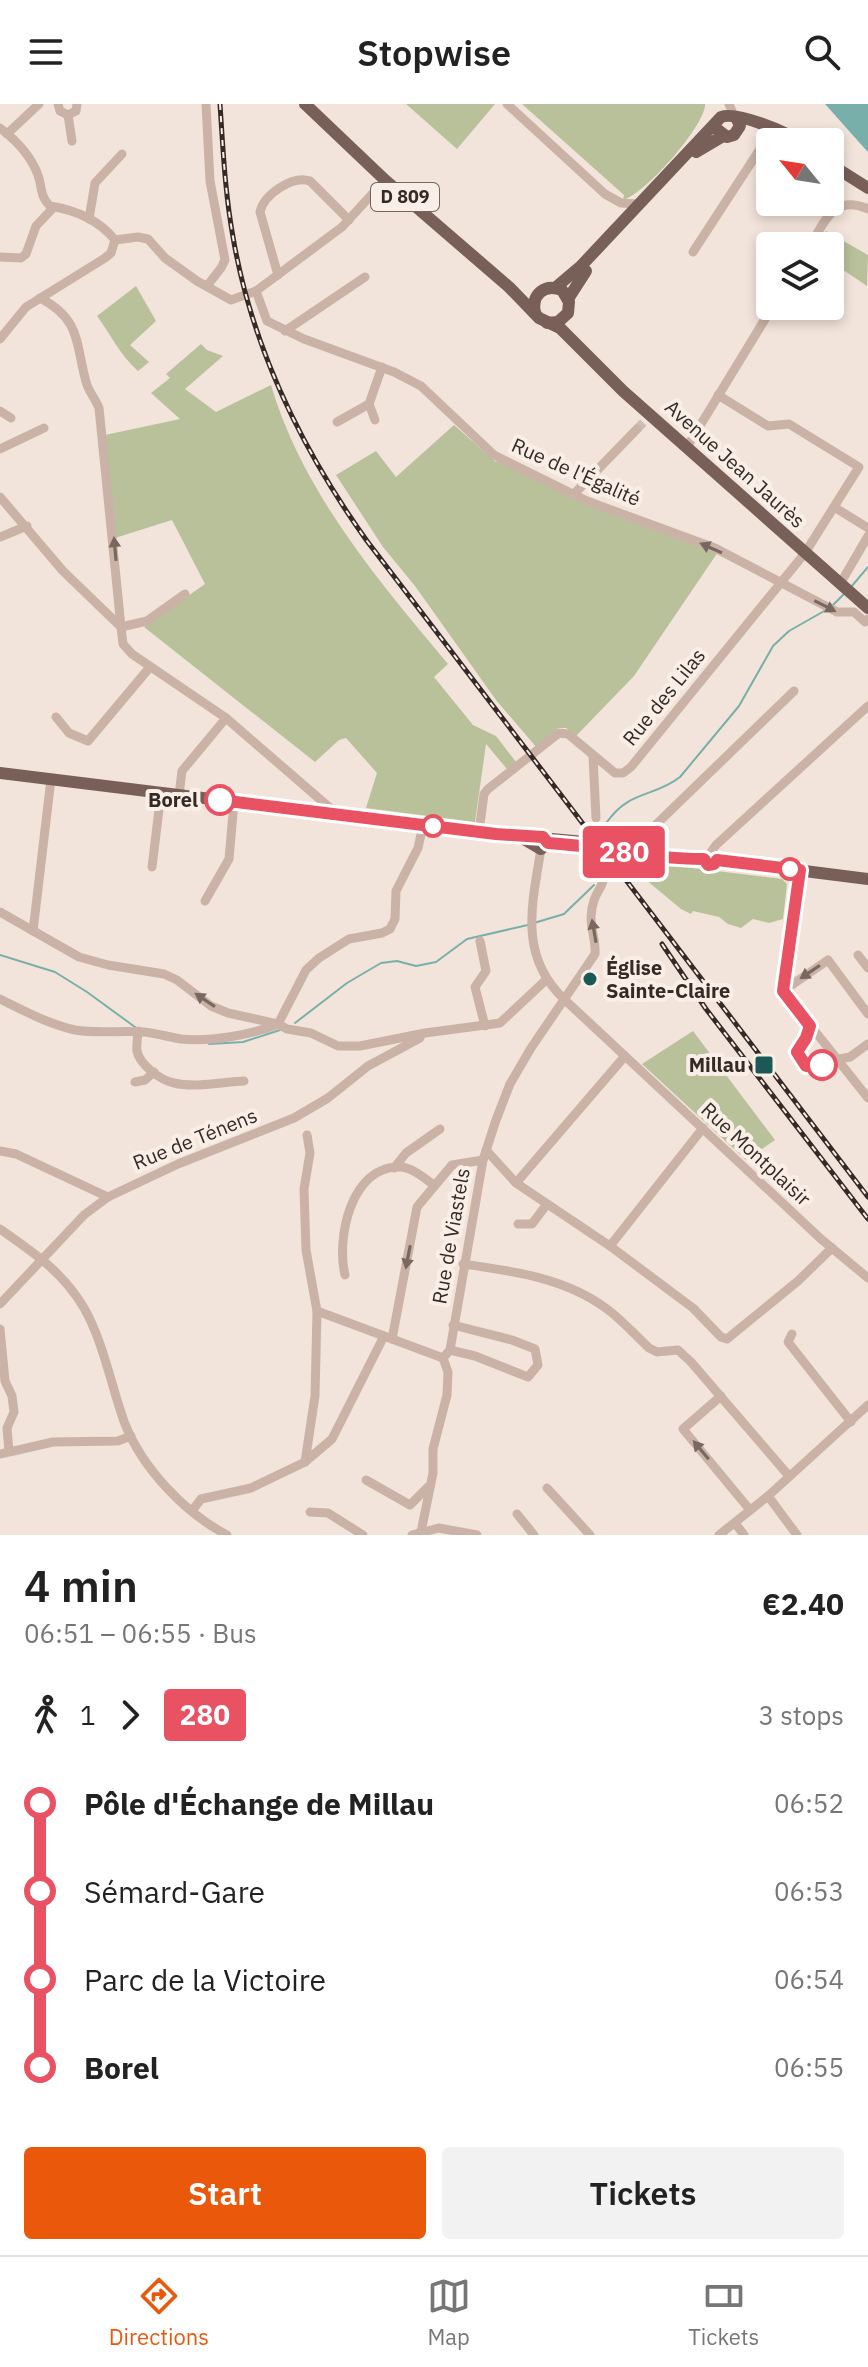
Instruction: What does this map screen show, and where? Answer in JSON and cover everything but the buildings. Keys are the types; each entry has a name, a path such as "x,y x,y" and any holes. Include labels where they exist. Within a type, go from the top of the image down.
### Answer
{"main road":[{"name":"D 809","path":"305,104 385,180 535,313"},
{"path":"568,299 580,278 632,217 720,126 724,115 773,128"},
{"path":"720,126 734,135 734,116"},
{"path":"509,287 540,292 555,288 581,266 638,204 720,126"},
{"path":"844,173 868,188"},
{"path":"540,292 534,301 535,313 547,323 558,322 569,309 568,299 562,290 555,288"},
{"name":"Avenue Jean Jaurès","path":"566,316 578,348"},
{"name":"Avenue Jean Jaurès","path":"547,323 560,328 648,417 687,447 868,607"},
{"path":"0,773 517,836 604,851 711,857 862,878"},
{"path":"542,842 607,844 633,851"}],"street":[{"path":"39,104 4,131 30,158 39,177 43,198 54,207 61,207 105,228 115,240"},
{"path":"58,104 60,111 68,115"},
{"path":"68,115 76,111 77,104"},
{"path":"206,104 210,181 225,260 207,286"},
{"path":"507,104 605,194 621,203 638,204"},
{"path":"720,126 721,104"},
{"path":"68,115 72,141"},
{"path":"89,219 95,183 122,154"},
{"path":"693,252 756,155"},
{"path":"278,275 260,212 267,198 297,179 304,179 310,181 349,220"},
{"path":"115,240 148,239 165,258 231,300 256,291 349,220 385,180"},
{"path":"621,203 625,218"},
{"path":"819,232 837,207 855,204 868,209"},
{"path":"0,257 21,258 26,254 36,226 54,207"},
{"path":"0,339 26,307 111,253 115,240"},
{"path":"285,331 365,277"},
{"name":"Rue de l'Égalité","path":"256,291 267,321 421,386 494,455 574,494 715,548 837,612 854,612 865,622 868,619"},
{"path":"40,298 59,309 75,331 89,390 99,408 123,644 150,667 226,718 337,814"},
{"path":"687,447 764,320"},
{"path":"375,420 369,404 382,367"},
{"name":"Rue des Lilas","path":"479,832 484,794 488,789 559,733 568,734 615,773 623,773 631,767 805,553 859,467 789,424 768,426 718,395"},
{"path":"337,422 369,404"},
{"path":"0,411 11,418"},
{"path":"0,449 44,428"},
{"path":"574,494 637,429"},
{"path":"0,497 63,571 121,627"},
{"path":"834,507 868,528"},
{"path":"0,537 27,526"},
{"path":"840,584 868,536"},
{"path":"121,627 147,621 185,594"},
{"path":"56,717 69,733 88,741 150,667"},
{"path":"633,851 638,842 794,691"},
{"path":"711,857 716,845 868,706"},
{"path":"179,795 182,771 226,718"},
{"path":"593,756 596,818"},
{"path":"33,931 51,779"},
{"path":"152,867 161,793"},
{"path":"205,901 229,859 234,802"},
{"path":"0,999 75,1030 116,1034 138,1031 182,1039 259,1032 278,1024 306,970 319,958 349,939 390,929 395,919 396,891 418,848 423,825"},
{"name":"Rue Montplaisir","path":"542,842 531,931 537,958 547,979 625,1056 868,1278"},
{"name":"Rue de Viastels","path":"415,1534 429,1490 433,1449 447,1395 446,1354 484,1155 510,1084 595,954 591,914 604,876 588,848"},
{"path":"862,878 868,869"},
{"path":"800,870 783,991 868,1098"},
{"path":"0,912 79,957 164,974 211,1006 311,1033 338,1046 360,1046 500,1023 547,979"},
{"path":"480,941 486,971 475,987 485,1026"},
{"path":"858,955 868,968"},
{"path":"783,991 828,960 868,1014"},
{"path":"138,1031 137,1050 141,1060 175,1084 244,1081"},
{"name":"Rue de Ténens","path":"0,1304 84,1215 108,1197 167,1168 294,1118 328,1098 368,1066 425,1033"},
{"path":"839,1059 850,1057 868,1044"},
{"path":"516,1183 625,1056"},
{"path":"135,1082 145,1080 154,1072"},
{"path":"610,1246 703,1128"},
{"path":"394,1168 406,1153 440,1129"},
{"path":"305,1462 315,1396 317,1311 306,1250 304,1189 310,1153 307,1135"},
{"path":"0,1151 16,1154 108,1197"},
{"path":"192,1511 201,1499 251,1488 305,1462 332,1439 388,1338 417,1207 452,1165 484,1155 516,1183 610,1246 693,1308 721,1337 727,1339 798,1281 832,1248"},
{"path":"345,1275 342,1263 348,1212 354,1196 376,1174 394,1168 411,1170 434,1185"},
{"path":"518,1224 532,1224 547,1204"},
{"path":"0,1229 43,1258 66,1282 85,1310 131,1436 156,1475 192,1511 227,1535"},
{"path":"463,1264 513,1271 571,1289 609,1310 649,1348 657,1352 678,1350 789,1476"},
{"path":"317,1311 388,1338 433,1352 475,1356 528,1377 538,1365 535,1349 453,1325"},
{"path":"0,1329 2,1386 12,1396 14,1412 3,1425 5,1452 53,1442 118,1441 131,1436"},
{"path":"792,1334 788,1342 851,1422"},
{"path":"721,1396 683,1429 750,1510"},
{"path":"719,1535 768,1496 868,1405"},
{"path":"366,1480 410,1505 429,1490"},
{"path":"547,1488 590,1535"},
{"path":"768,1496 797,1535"},
{"path":"310,1512 328,1513 363,1535"},
{"path":"517,1514 534,1535"},
{"path":"735,1523 744,1535"},
{"path":"415,1534 449,1528 477,1535"}],"green space":[{"path":"406,104 495,104 457,149"},
{"path":"522,104 705,106 694,130 658,174 623,200 624,195"},
{"path":"844,241 868,255 867,286 844,270"},
{"path":"136,286 156,321 130,345 149,362 138,371 97,316"},
{"path":"201,344 223,356 185,389 216,412 271,385 302,462 345,534 448,664 434,677 473,725 496,736 516,762 507,769 486,744 475,822 366,808 377,773 346,738 339,740 315,762 144,627 205,584 172,520 115,538 105,435 180,419 151,393 170,378 166,374"},
{"path":"454,425 496,462 498,460 718,552 634,676 576,736 566,728 558,728 537,748 496,700 415,586 383,547 336,475 376,451 396,477"},
{"path":"643,862 782,879 787,884 783,919 769,923 753,919 741,928 719,917 693,911 691,914 645,879"},
{"path":"693,1031 775,1140 746,1160 642,1064"}],"water":[{"path":"825,104 868,104 868,152 866,150"}],"waterway":[{"path":"851,587 868,567"},
{"path":"833,605 845,593"},
{"path":"607,822 624,804 680,777 739,706 773,646 789,631 826,610"},
{"path":"534,923 564,914 594,885"},
{"path":"295,1023 347,983 381,963 397,961 416,966 436,962 467,939 528,925"},
{"path":"0,955 55,972 135,1027"},
{"path":"209,1044 243,1042 280,1030"}],"tunnel":[{"path":"637,429 646,420"}],"railway":[{"path":"220,104 233,237 253,319 283,396 321,471 367,541 868,1197"},
{"path":"662,944 706,1009 868,1219"}],"bus line":[{"name":"280","path":"220,800 543,837 548,843 612,852 633,851 704,859 708,865 717,860 800,870 783,991 810,1026 797,1052 806,1066 822,1065"}],"place":[{"name":"Borel","path":"220,800"},
{"name":"Église Sainte-Claire","path":"590,979"},
{"name":"Millau","path":"764,1065"}]}
